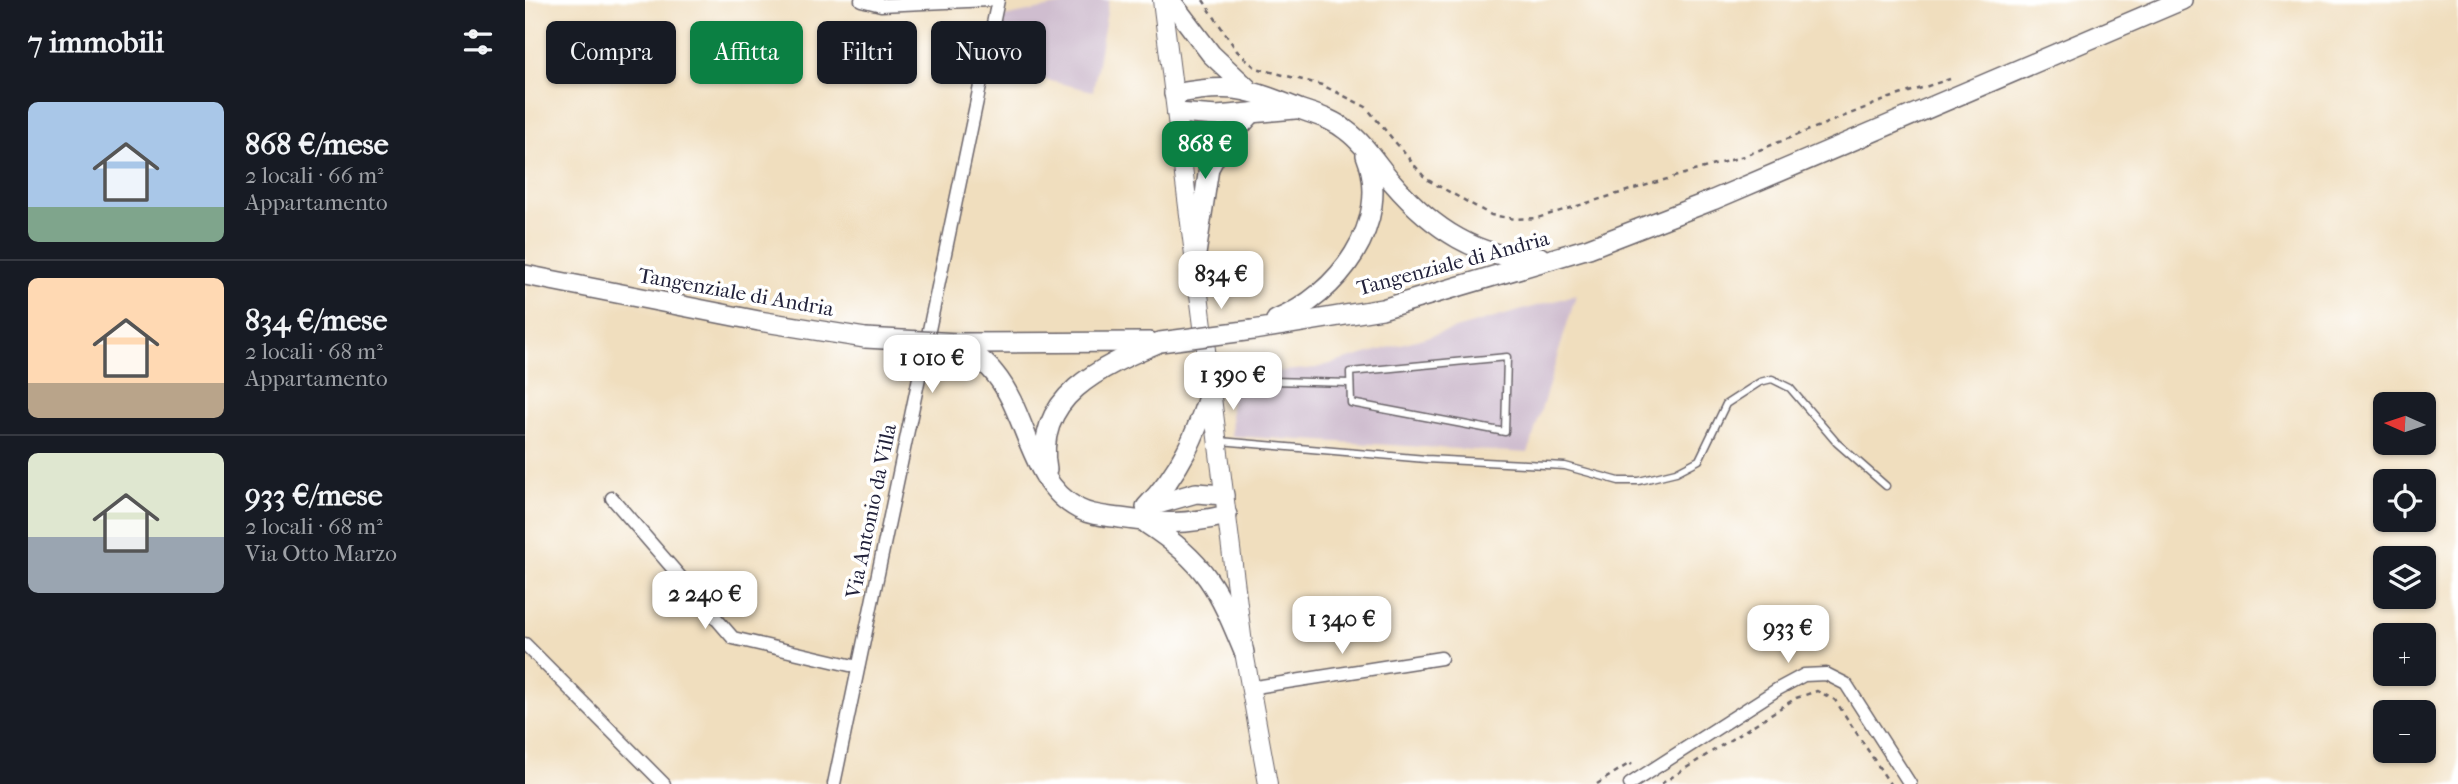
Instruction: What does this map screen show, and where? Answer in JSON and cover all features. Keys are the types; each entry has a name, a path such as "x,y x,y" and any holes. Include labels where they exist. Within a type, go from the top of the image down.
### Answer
{"main road":[{"path":"1162,0 1244,652 1268,784"},
{"path":"1170,0 1210,54 1247,88 1334,122 1363,148 1395,186 1434,222 1487,253 1537,257 1589,248"},
{"name":"Tangenziale di Andria","path":"525,275 759,321 865,338 958,343 1160,342 1382,309 1589,248 1713,201 2182,0"},
{"path":"1175,103 1199,89 1247,88"},
{"path":"1175,103 1217,116 1299,109"},
{"path":"1196,254 1209,168 1220,148 1252,113"},
{"path":"1253,330 1294,313 1317,296 1331,285 1352,255 1367,226 1373,200 1373,171 1363,148"},
{"path":"1051,483 1045,443 1048,430 1062,404 1097,372 1160,342"},
{"path":"958,343 996,374 1051,483 1066,501 1082,511 1121,518 1147,516 1185,523 1226,505"},
{"path":"1147,516 1189,450 1210,380"},
{"path":"1147,516 1196,493 1226,505"},
{"path":"1147,516 1202,569 1223,601 1244,652"}],"street":[{"path":"861,0 881,5 989,0"},
{"name":"Via Antonio da Villa","path":"834,784 998,0"},
{"path":"613,498 733,638 858,667"},
{"path":"525,644 664,784"},
{"path":"1249,688 1441,658"},
{"path":"1630,784 1778,689 1804,675 1826,674 1846,684 1910,784"}],"lane":[{"path":"1507,357 1505,432 1351,403 1350,383 1350,372 1507,357"},
{"path":"1217,441 1426,459 1566,466 1619,481 1639,481 1676,472 1699,460 1726,404 1760,382 1772,379 1784,383 1837,443 1886,486"},
{"path":"1210,380 1350,383"}],"path":[{"path":"1203,0 1237,51 1256,68 1322,85 1366,107 1426,179 1491,215 1515,219 1537,218 1744,156 1890,98 1952,78"},
{"path":"1661,784 1796,698 1817,691 1835,700 1890,784"},
{"path":"1597,784 1630,763"}],"shaded area":[{"path":"1085,0 1109,0 1093,91 1046,80 1046,21 1003,21 1004,17"},
{"path":"1576,295 1528,453 1232,436 1229,364 1250,374 1316,368"}]}
